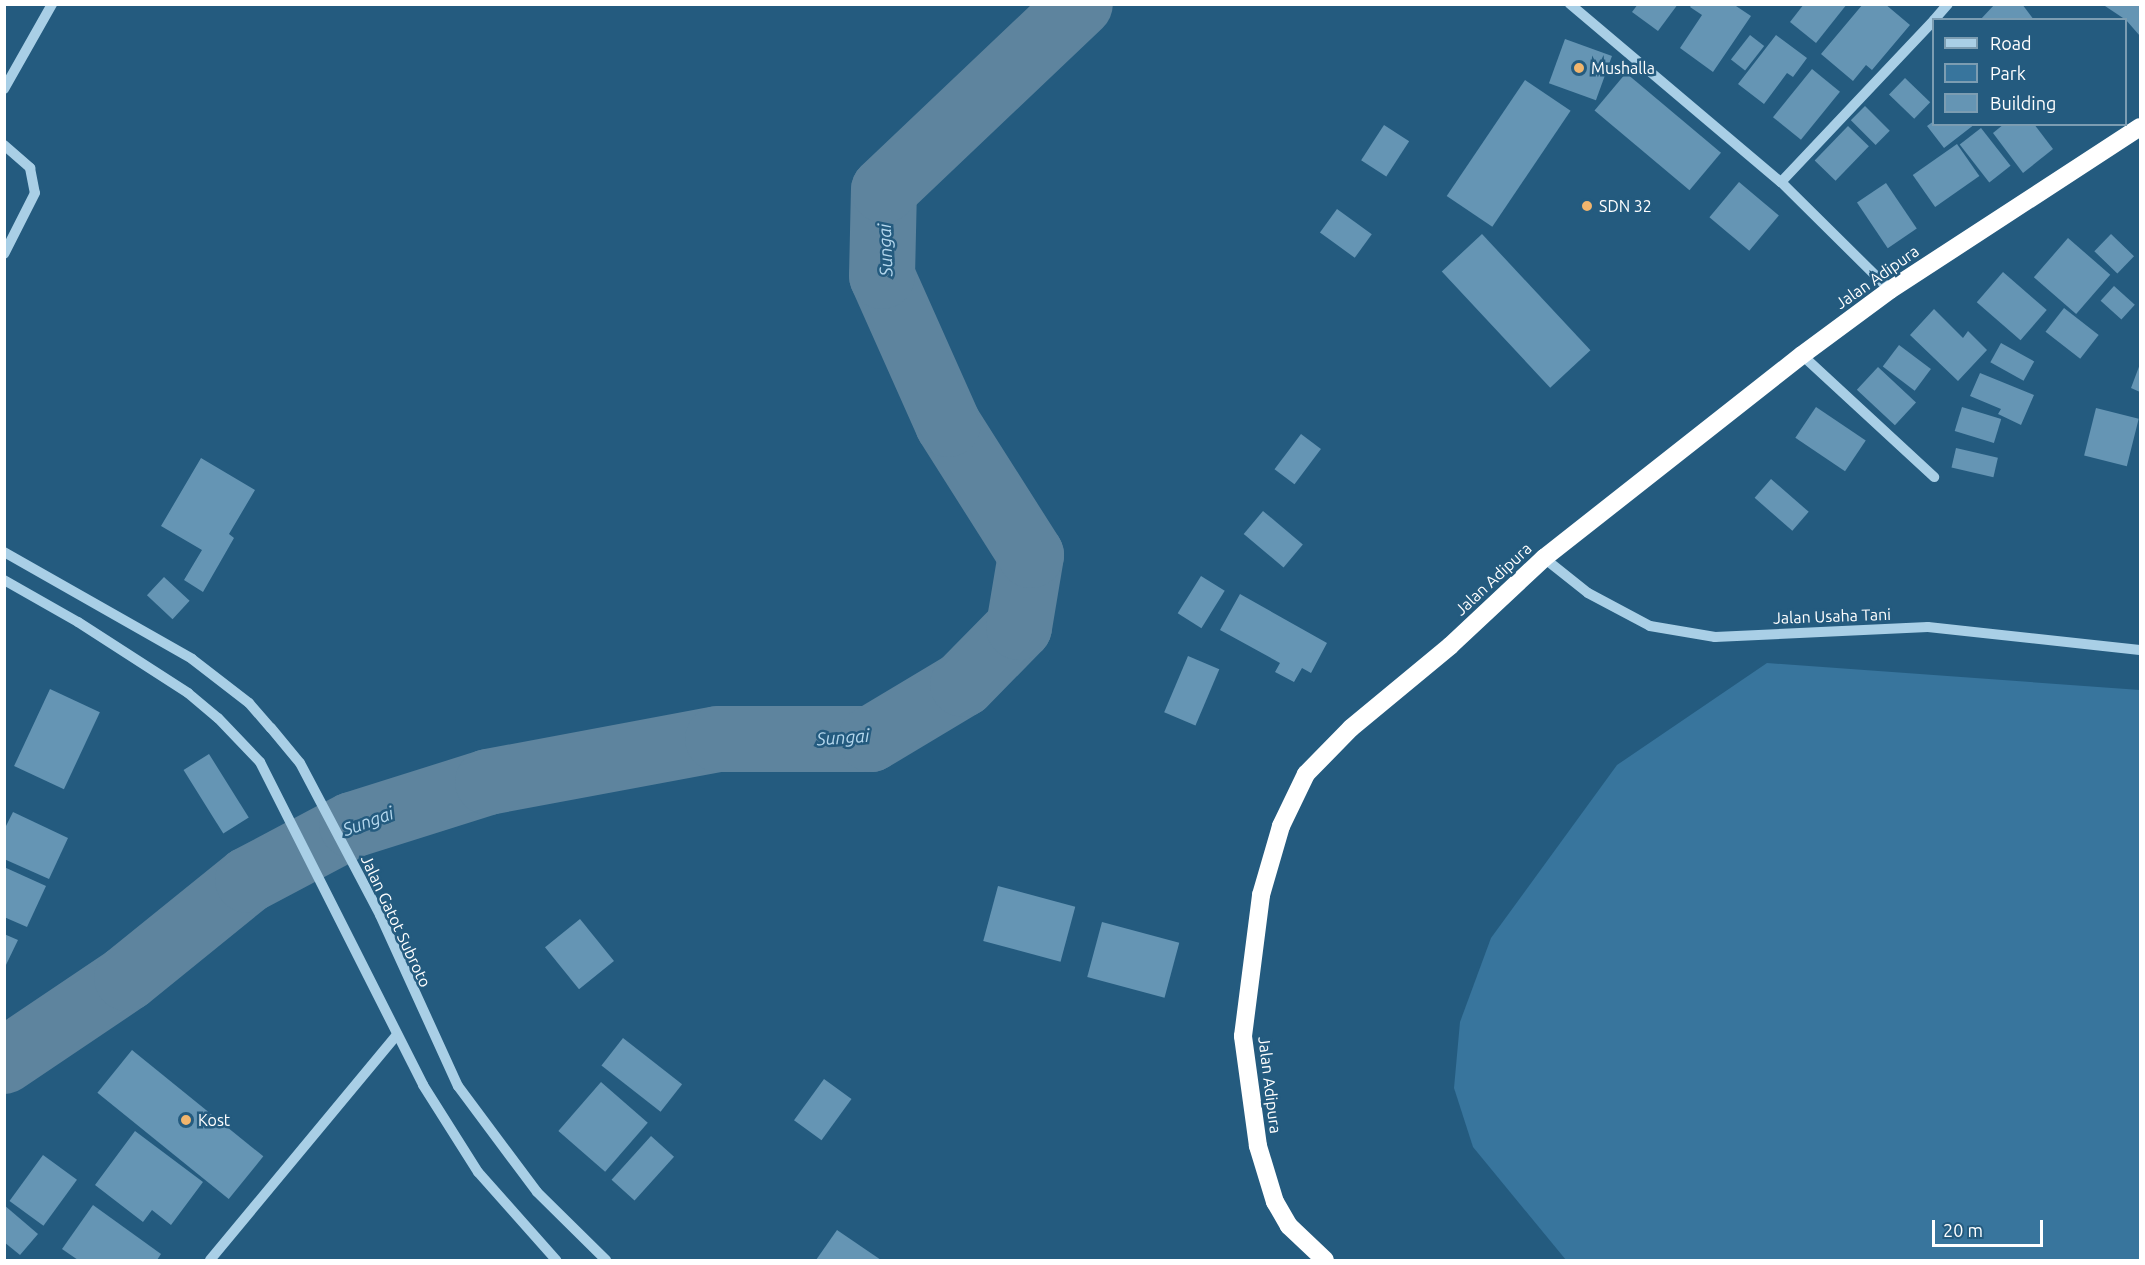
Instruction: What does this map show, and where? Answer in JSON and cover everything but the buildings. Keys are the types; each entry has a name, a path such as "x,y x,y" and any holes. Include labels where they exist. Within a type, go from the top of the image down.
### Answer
{"highway":[{"name":"Jalan Adipura","path":"1324,1260 1289,1226 1275,1202 1258,1146 1243,1036 1261,895 1281,826 1306,774 1351,728 1450,646 1544,558 1802,355 1890,290 2140,127"}],"street":[{"path":"4,89 52,4"},
{"path":"1570,4 1781,182 1890,290"},
{"path":"1936,18 1948,4"},
{"path":"1781,182 1932,22"},
{"path":"4,145 30,168 35,193 4,254"},
{"path":"1802,355 1934,477"},
{"name":"Jalan Gatot Subroto","path":"4,552 144,630 225,683 249,703 300,764 380,915 458,1086 537,1192 606,1260"},
{"name":"Jalan Usaha Tani","path":"1544,558 1587,593 1650,626 1715,637 1928,627 2140,650"},
{"path":"4,580 78,622 188,693 240,739 260,762 279,795 423,1085 478,1172 555,1260"},
{"path":"210,1260 397,1035"}],"green space":[{"path":"1767,663 2140,690 2140,1260 1566,1260 1473,1147 1454,1088 1460,1022 1491,938 1617,765"}],"waterway":[{"name":"Sungai","path":"4,1061 127,978 248,880 352,825 488,782 718,739 871,739 963,684 1019,627 1031,555 948,424 882,276 884,190 1080,4"}],"place":[{"name":"Mushalla","path":"1579,68"},
{"name":"SDN 32","path":"1587,206"},
{"name":"Kost","path":"186,1120"}]}
